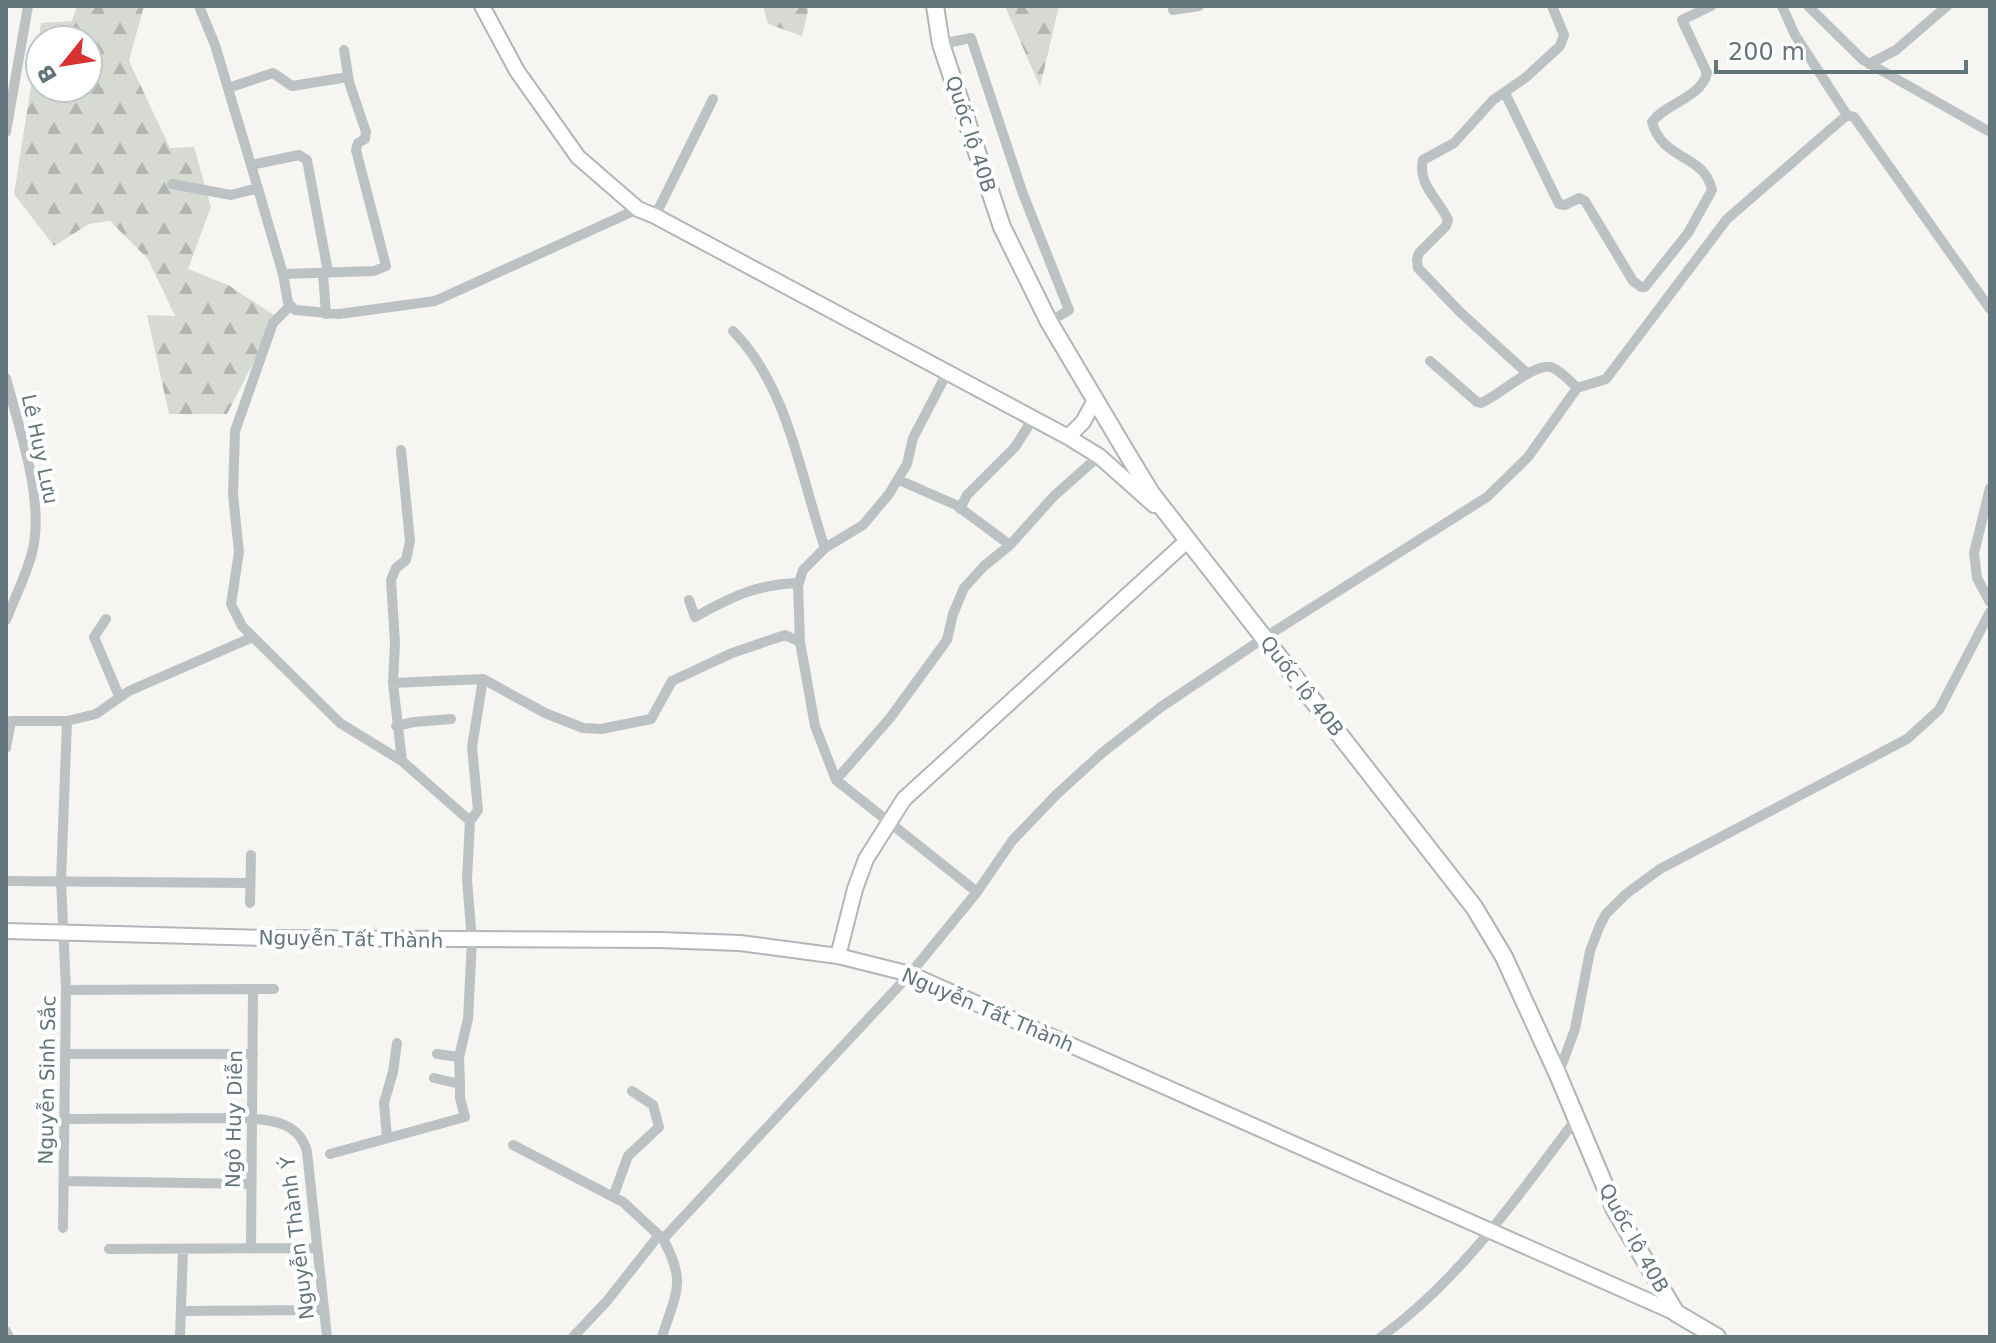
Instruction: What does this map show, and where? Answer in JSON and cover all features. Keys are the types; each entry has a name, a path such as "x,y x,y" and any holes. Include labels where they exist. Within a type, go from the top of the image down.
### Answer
{"highway":[{"name":"Quốc lộ 40B","path":"935,6 941,44 1002,227 1049,322 1151,493 1474,907 1504,957 1615,1210 1676,1313 1709,1335"}],"main road":[{"path":"482,6 517,71 578,157 638,209 1068,437 1099,456 1138,489 1188,540 904,799 866,859 838,956"},
{"path":"1068,437 1083,422 1095,400"},
{"name":"Nguyễn Tất Thành","path":"6,931 472,941 694,941 770,945 838,956 910,974 1676,1313"}],"street":[{"path":"6,132 28,6"},
{"path":"199,6 215,45 290,306 295,310 326,314 427,303 638,209"},
{"path":"1173,10 1199,6"},
{"path":"1528,374 1422,274 1417,264 1419,253 1446,226 1448,220 1421,174 1423,160 1454,143 1493,100 1525,78 1560,46 1564,35 1552,6"},
{"path":"1505,93 1559,204 1565,205 1579,198 1585,201 1633,281 1645,287 1688,233 1712,190 1708,178 1698,167 1660,142 1652,122 1694,92 1706,77 1707,73 1682,20 1711,6"},
{"path":"1782,6 1795,35 1847,115 1854,117 1990,309"},
{"path":"1808,6 1853,53 1990,132"},
{"path":"1869,64 1896,50 1947,6"},
{"path":"941,44 971,38 1023,194 1069,310 1049,322"},
{"path":"283,274 380,271 386,263 356,150 356,146 365,139 366,132 348,77 344,50"},
{"path":"228,88 273,73 292,86 348,77"},
{"path":"655,216 713,99"},
{"path":"573,1337 661,1237 910,974 977,892 1012,841 1056,795 1102,753 1161,707 1487,497 1528,457 1577,388 1606,379 1727,219 1847,115"},
{"path":"251,165 299,155 307,160 326,272 326,314"},
{"path":"172,184 231,195 258,188"},
{"path":"290,306 273,323 235,431 233,495 239,552 231,604 242,626 340,723 402,761 470,821"},
{"path":"733,331 753,353 767,378 803,472 825,548"},
{"path":"1430,361 1481,403 1541,368 1552,367 1577,388"},
{"path":"947,373 913,438 907,464 899,480 863,525 825,548 803,570 799,583 800,642 815,726 836,780 977,892"},
{"name":"Lê Huy Lưu","path":"6,378 26,456 36,514 33,549 6,620"},
{"path":"960,509 967,495 1015,447 1034,417"},
{"path":"401,450 410,541 406,560 396,568 391,580 395,643 393,683 402,761"},
{"path":"836,780 890,718 947,640 964,588 984,566 1010,545 1054,496 1099,456"},
{"path":"899,480 960,509 1010,545"},
{"path":"1990,488 1974,553 1977,578 1990,602"},
{"path":"689,600 695,617 745,591 771,583 799,583"},
{"path":"1558,1075 1575,1029 1590,951 1606,914 1637,884 1660,869 1907,739 1939,710 1990,612"},
{"path":"106,619 94,637 119,696"},
{"path":"393,683 483,679 564,721 583,728 601,729 651,719 672,681 695,669 785,635 800,642"},
{"path":"6,748 8,721 67,721 96,714 119,696 253,637"},
{"path":"330,1154 465,1117 460,1098 459,1057 468,1019 472,941 467,879 470,821 478,810 472,747 483,679"},
{"path":"396,726 451,719"},
{"name":"Nguyễn Sinh Sắc","path":"63,1228 66,990 61,881 67,721"},
{"path":"250,903 251,855"},
{"path":"6,881 250,883"},
{"name":"Ngô Huy Diễn","path":"251,1249 253,989"},
{"path":"66,990 274,989"},
{"path":"387,1137 383,1108 397,1043"},
{"path":"66,1054 253,1054"},
{"path":"437,1054 459,1057"},
{"path":"434,1078 460,1084"},
{"path":"613,1197 628,1156 659,1127 653,1105 632,1091"},
{"name":"Nguyễn Thành Ý","path":"65,1119 252,1118 282,1123 295,1131 304,1141 327,1337"},
{"path":"1381,1337 1423,1301 1490,1232 1576,1119"},
{"path":"513,1145 613,1197 638,1214 661,1237 677,1264 679,1282 662,1337"},
{"path":"64,1181 251,1184"},
{"path":"109,1249 317,1248"},
{"path":"180,1337 183,1250"},
{"path":"181,1311 324,1310"},
{"path":"6,1331 9,1337"}],"green space":[{"path":"77,6 144,6 129,61 170,148 194,147 211,207 188,269 228,285 277,317 227,414 169,414 147,315 175,316 148,259 110,221 89,224 54,246 14,194 28,104 104,104 104,24 41,23 72,21"},
{"path":"763,6 809,6 802,36 768,24"},
{"path":"1005,6 1059,6 1040,87"}]}
